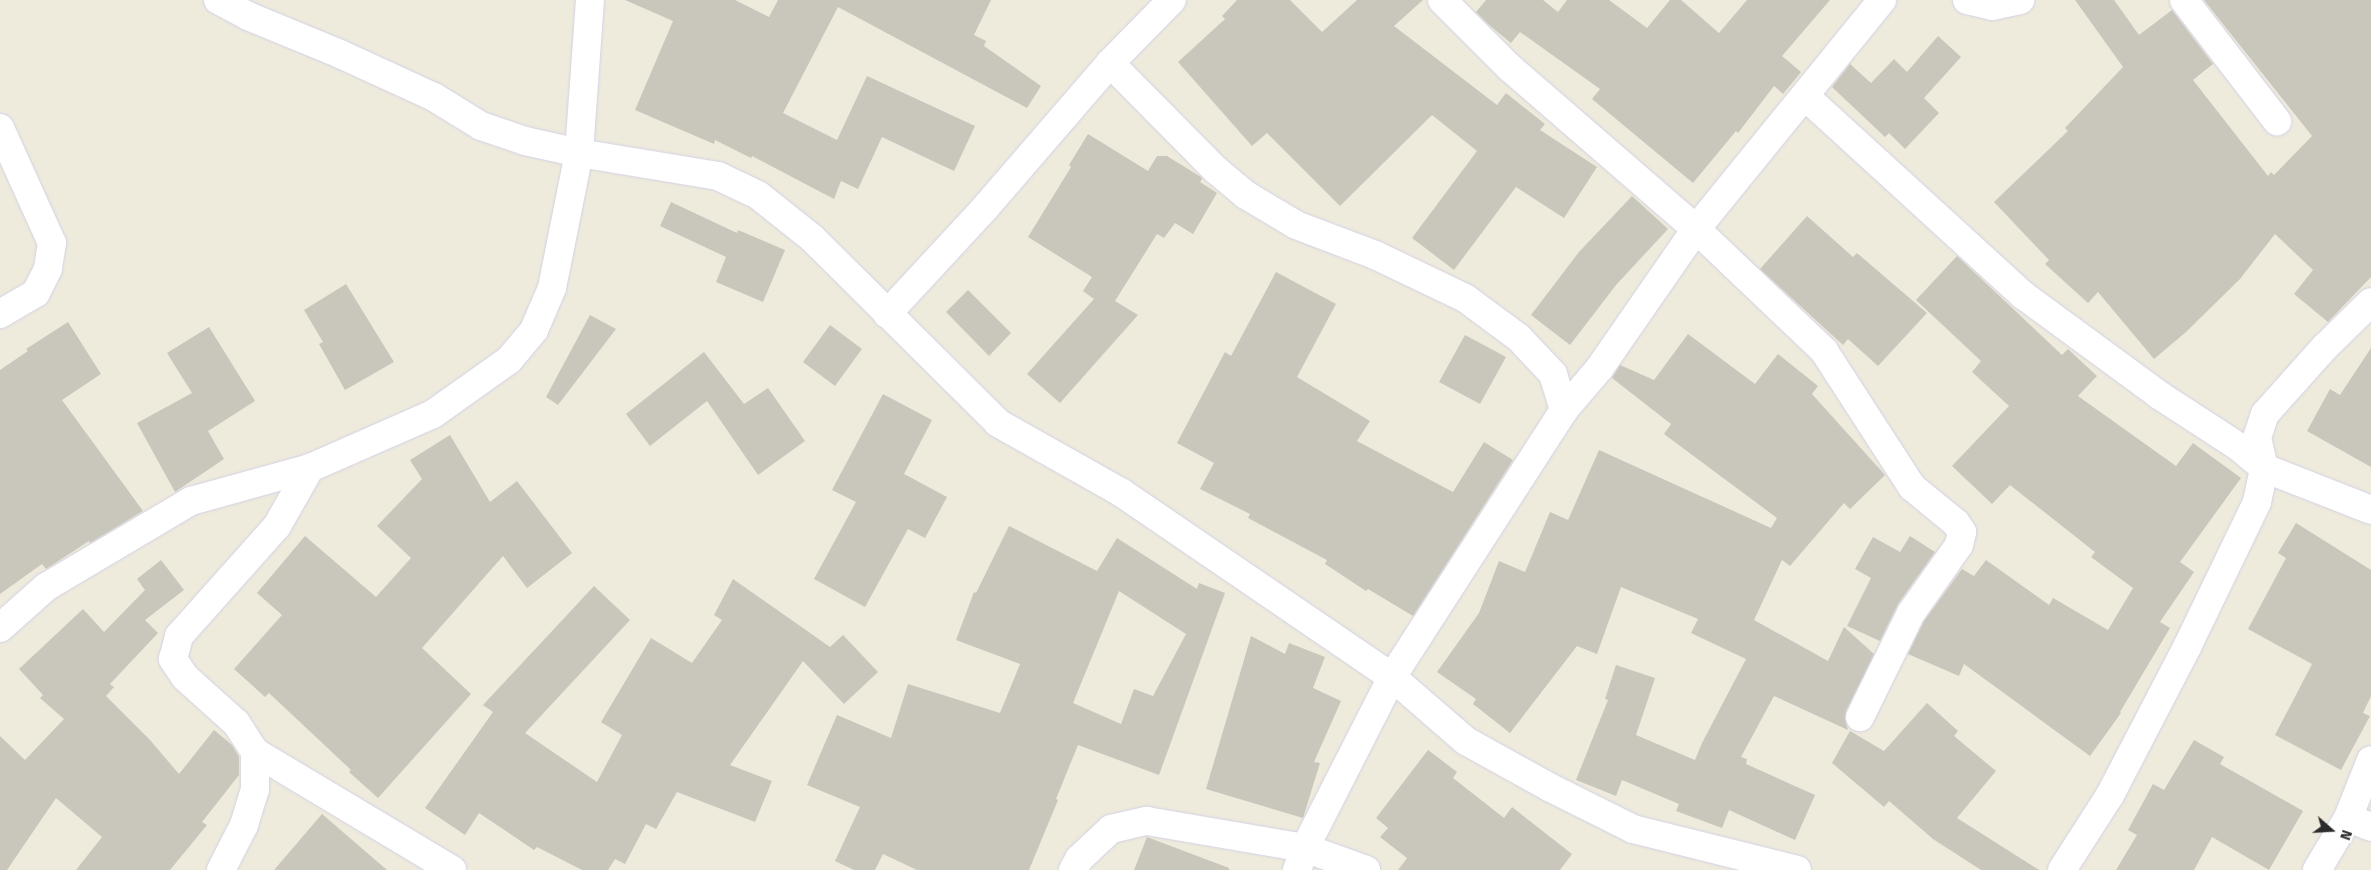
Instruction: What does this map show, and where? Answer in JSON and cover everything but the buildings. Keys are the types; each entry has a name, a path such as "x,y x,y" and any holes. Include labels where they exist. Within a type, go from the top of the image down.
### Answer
{"street":[{"path":"218,0 248,16 340,54 434,97 481,126 525,141 579,153 718,176 758,195 812,238 998,423 1122,493 1392,677 1466,741 1549,787 1633,829 1797,870"},
{"path":"0,628 46,587 192,501 310,468 433,414 508,360 534,330 552,288 579,153 590,0"},
{"path":"887,314 985,208 1110,63 1172,0"},
{"path":"1442,0 1509,66 1696,229 1824,351 1912,487 1956,523 1962,532 1959,544 1948,564 1911,613 1860,718"},
{"path":"1301,859 1392,677 1564,410 1599,369 1696,229 1882,0"},
{"path":"1967,0 1992,6 2020,0"},
{"path":"2184,0 2277,121"},
{"path":"1110,63 1216,170 1246,195 1296,225 1375,256 1465,298 1519,338 1553,374 1564,410"},
{"path":"1805,96 2023,295 2159,395 2239,447 2264,468 2371,510"},
{"path":"0,128 52,243 48,269 36,293 0,314"},
{"path":"2062,870 2110,795 2187,647 2257,502 2264,468 2257,438 2265,414 2325,347 2371,302"},
{"path":"310,468 277,526 179,636 173,659 185,677 236,723 256,752 452,870"},
{"path":"222,870 244,825 255,790 256,752"},
{"path":"2317,870 2360,822 2371,760"},
{"path":"1073,870 1080,859 1111,829 1147,821 1301,859 1366,870"}]}
